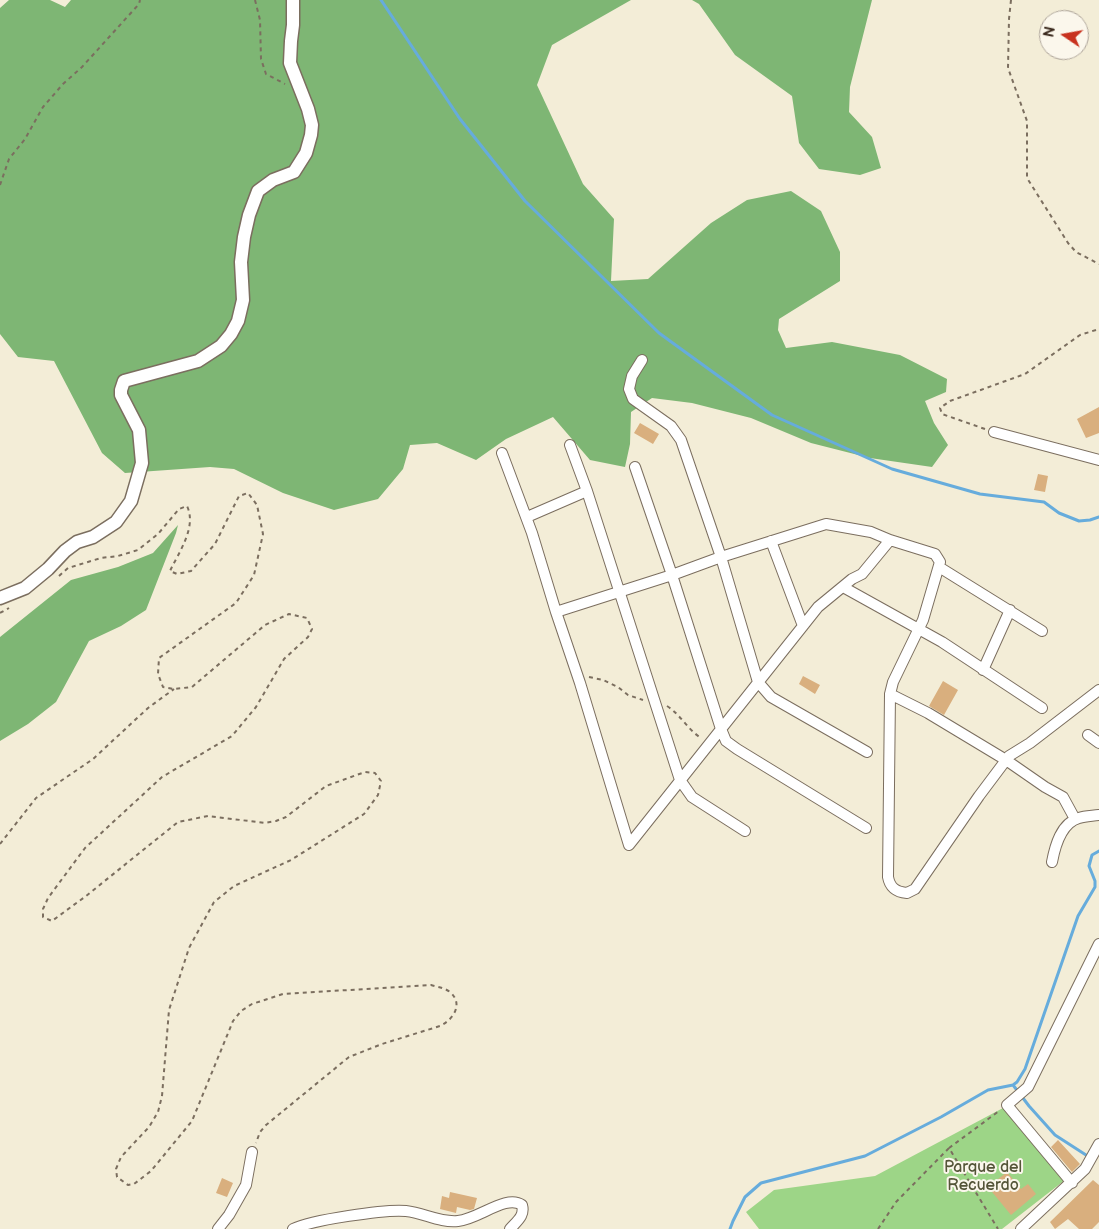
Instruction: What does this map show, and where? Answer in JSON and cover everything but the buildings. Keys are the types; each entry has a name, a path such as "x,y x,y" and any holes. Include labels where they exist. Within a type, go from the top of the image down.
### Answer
{"street":[{"path":"0,598 25,588 48,569 65,550 77,542 93,537 116,522 131,501 142,463 139,430 122,395 124,381 198,361 221,346 238,322 243,300 241,262 244,237 249,215 258,191 273,180 294,172 306,153 312,125 304,96 290,62 290,41 294,25 293,0"},
{"path":"642,360 632,376 629,389 633,399 671,426 681,440 721,557 758,682 771,697 867,752"},
{"path":"994,432 1099,460"},
{"path":"570,445 621,592 680,780 692,798 745,831"},
{"path":"502,453 527,517 629,845 818,607 862,574 890,540"},
{"path":"635,467 726,741 736,750 866,828"},
{"path":"527,517 587,491"},
{"path":"556,612 672,576 721,557 826,524 871,532 935,554 940,562 924,620 893,682 890,694 888,877 889,884 895,890 907,893 915,889 1006,760 1099,690"},
{"path":"771,541 802,626"},
{"path":"939,567 1042,631"},
{"path":"843,587 942,642 1042,708"},
{"path":"983,670 1010,610"},
{"path":"890,694 928,713 1063,797 1075,819"},
{"path":"1088,735 1099,743"},
{"path":"1052,862 1055,846 1070,822 1075,819 1099,815"},
{"path":"1072,1183 1007,1105 1028,1087 1099,944"},
{"path":"1021,1229 1085,1169 1099,1144"},
{"path":"218,1229 229,1215 246,1185 252,1152"},
{"path":"293,1229 308,1223 405,1211 448,1222 469,1220 504,1202 518,1202 522,1205 521,1217 510,1229"}],"path":[{"path":"0,185 9,159 26,139 43,107 63,84 82,67 139,4 140,0"},
{"path":"255,0 260,20 261,59 266,74 304,96"},
{"path":"1011,0 1008,18 1008,68 1027,121 1027,178 1068,243 1076,252 1099,264"},
{"path":"994,432 942,414 940,408 950,402 1025,374 1080,334 1099,329"},
{"path":"54,580 68,568 138,550 158,534 179,509 187,506 191,515 188,532 170,570 177,574 191,571 215,544 239,496 248,493 257,505 263,534 254,574 236,603 159,658 158,674 163,687 174,689 192,687 265,625 289,614 306,618 312,629 308,637 284,659 256,707 232,736 162,777 85,848 42,909 44,917 52,921 178,822 208,816 265,823 276,821 286,817 326,786 365,772 375,774 381,781 378,795 364,814 291,860 234,886 214,902 189,948 170,1010 162,1096 158,1112 149,1127 121,1157 116,1168 117,1177 128,1185 134,1184 151,1172 192,1121 233,1022 241,1011 252,1004 283,994 431,985 449,992 455,998 457,1006 454,1016 440,1026 382,1044 349,1057 266,1125 260,1132 252,1152"},
{"path":"0,613 16,604"},
{"path":"0,844 36,798 93,759 148,708 174,689"},
{"path":"878,1229 896,1202 949,1148 1007,1105"},
{"path":"949,1148 998,1229"}],"green space":[{"path":"9,0 50,0 65,7 71,0 631,0 552,45 537,85 583,184 614,219 611,281 648,279 711,223 747,200 791,191 821,211 840,252 840,281 779,319 778,330 786,348 832,342 900,355 947,379 946,392 925,401 934,423 948,445 932,467 870,458 811,443 751,418 692,403 652,398 631,412 630,444 625,467 590,460 553,417 506,439 476,460 437,443 410,445 403,469 378,499 334,510 283,493 234,469 210,467 125,473 102,453 54,361 18,357 0,334 0,8"},
{"path":"692,0 872,0 850,87 849,112 872,137 881,168 860,175 819,169 799,143 792,96 735,55 699,4"},
{"path":"178,525 146,610 121,626 89,641 56,702 28,724 0,741 0,637 71,580 118,567 153,553"},
{"name":"Parque del Recuerdo","path":"1003,1108 1065,1180 1002,1229 759,1229 746,1212 774,1190 875,1176"}],"waterway":[{"path":"381,0 460,119 525,201 659,333 772,415 892,469 980,494 1044,502 1059,513 1079,521 1099,517"},
{"path":"730,1229 745,1197 761,1183 865,1156 941,1117 988,1090 1013,1085 1017,1082 1025,1069 1078,916 1095,887 1095,881 1089,866 1092,855 1099,851"},
{"path":"1013,1085 1055,1135 1086,1155"}]}
